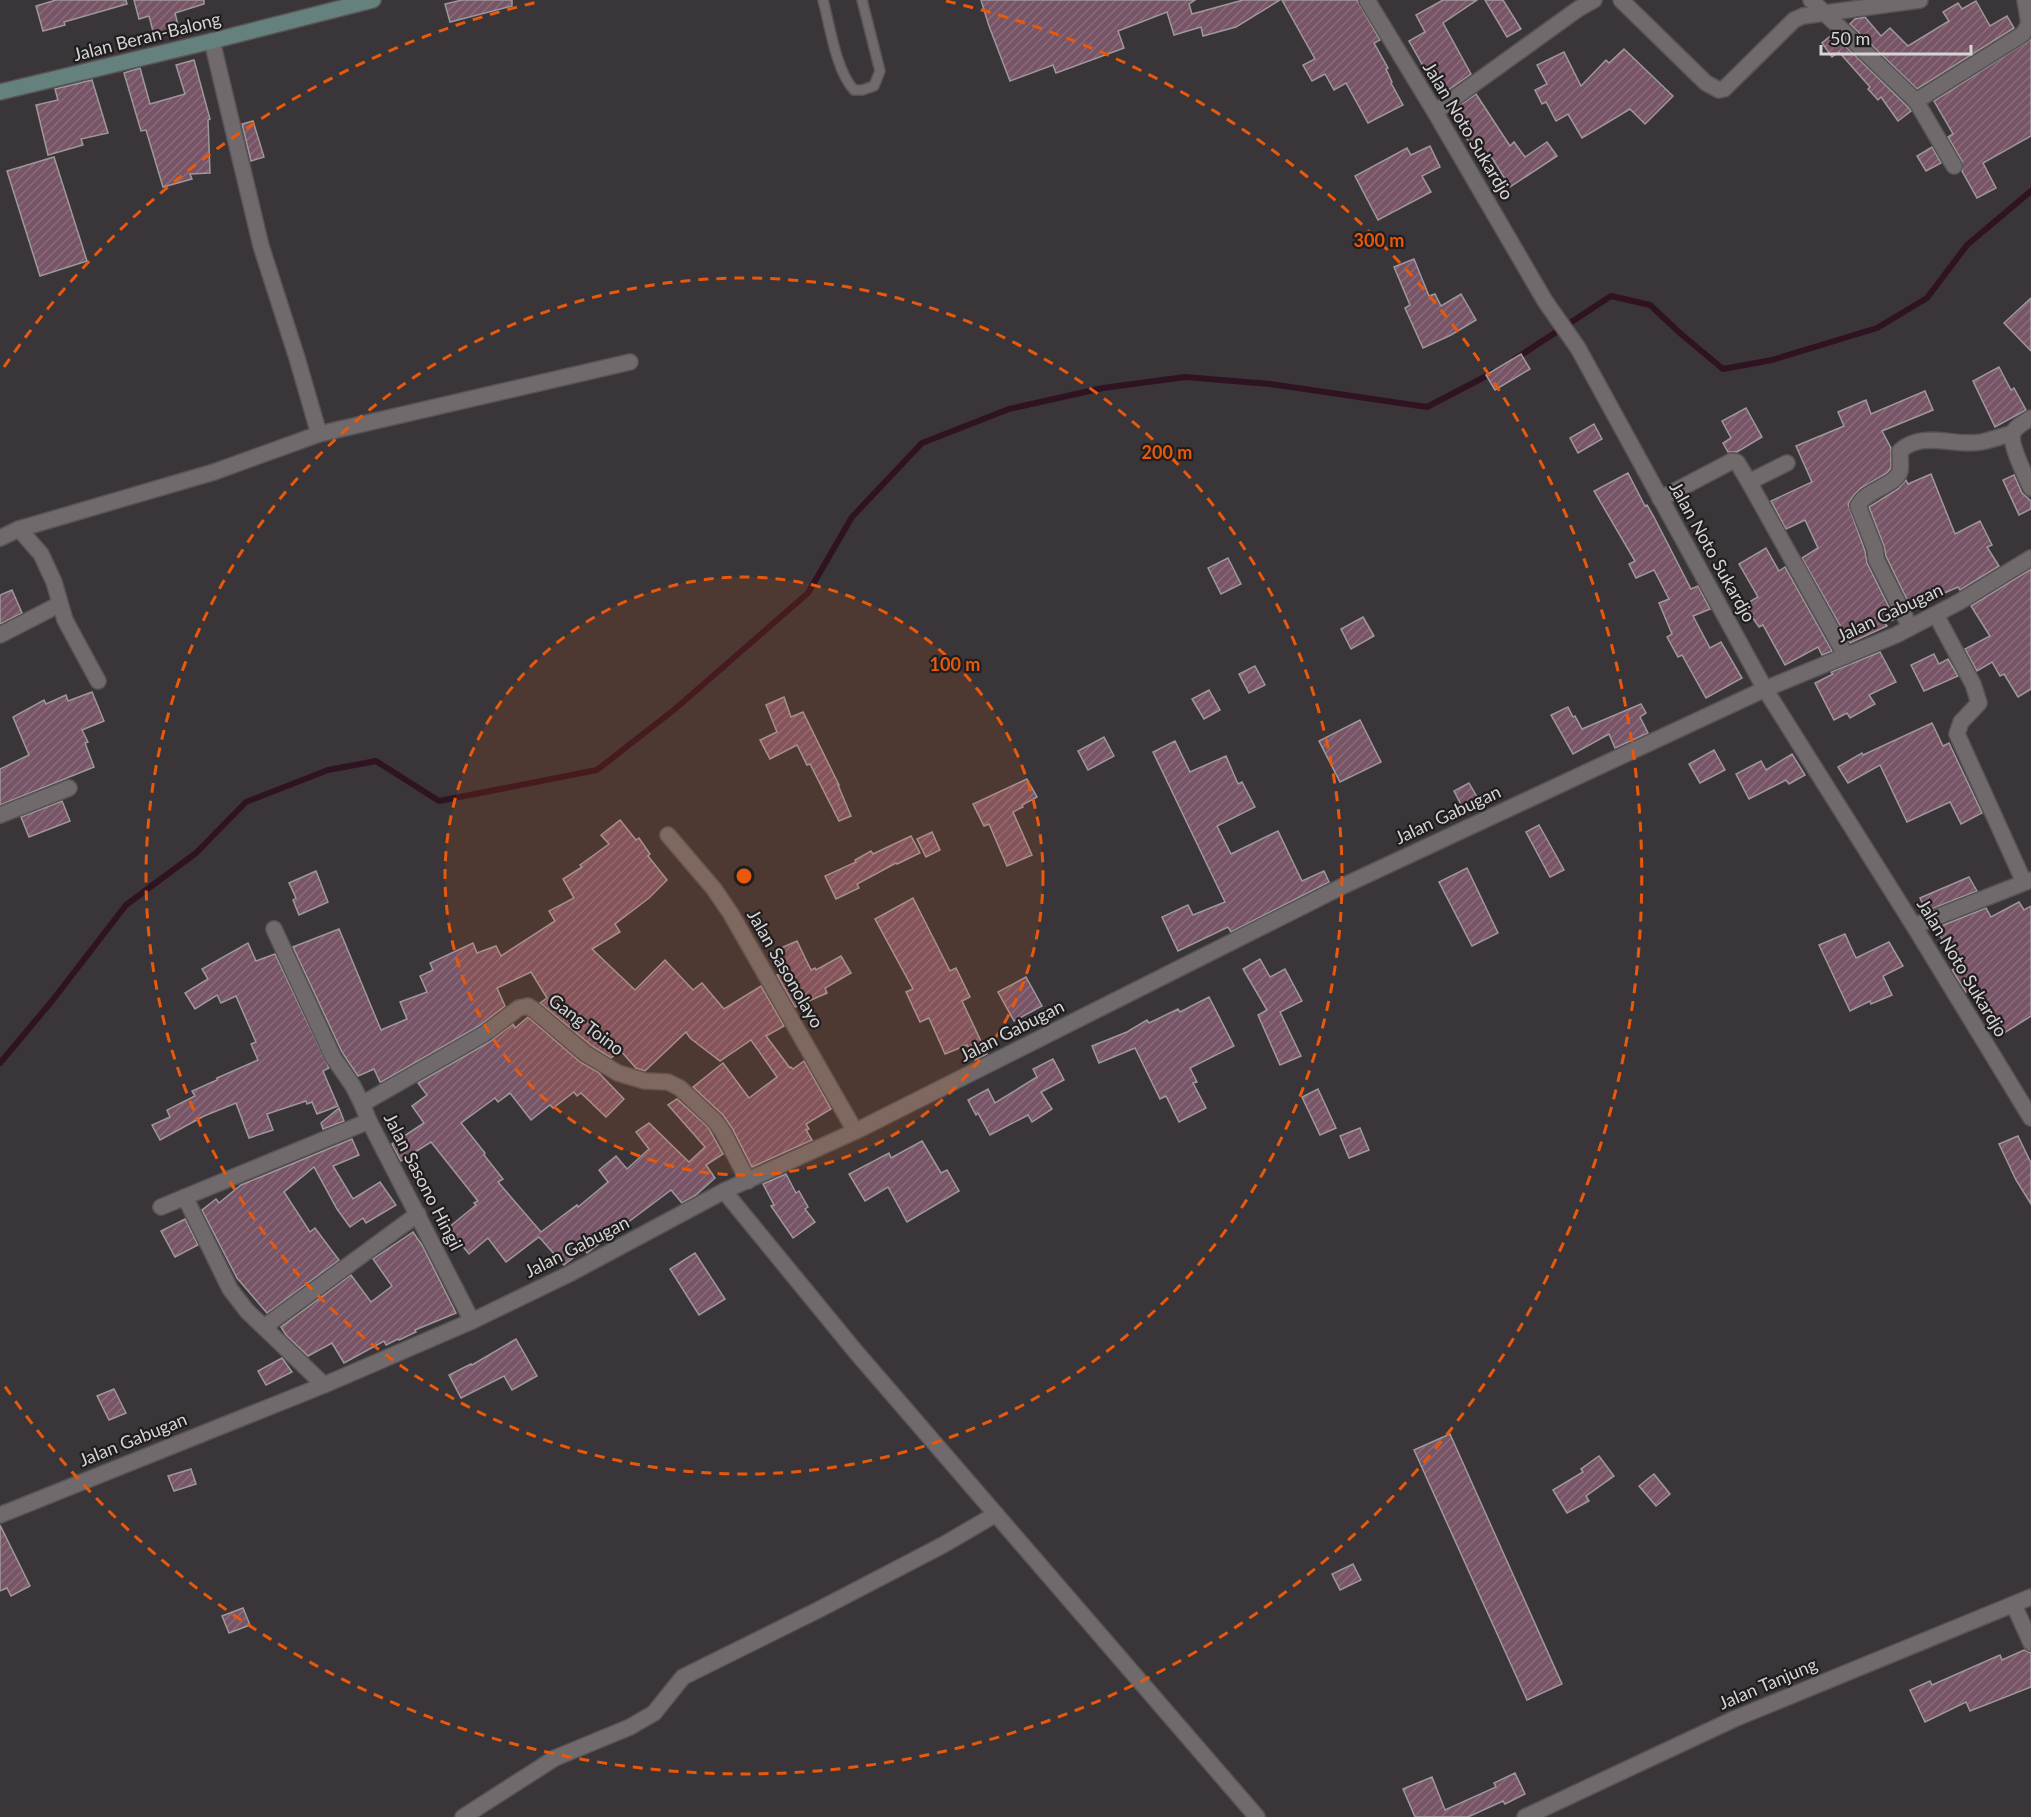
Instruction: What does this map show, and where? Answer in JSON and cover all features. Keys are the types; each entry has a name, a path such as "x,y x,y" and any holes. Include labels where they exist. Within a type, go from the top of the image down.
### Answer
{"main road":[{"name":"Jalan Beran-Balong","path":"0,92 373,0"}],"street":[{"path":"1435,112 1578,9 1594,0"},
{"path":"1621,0 1706,83 1719,90 1724,89 1794,20 1803,16 1920,0"},
{"path":"1811,0 1916,101 1954,166"},
{"path":"1916,101 2023,34 2029,24 2025,0"},
{"name":"Jalan Noto Sukardjo","path":"1370,2 1545,301 1578,348 1765,689 2031,1118"},
{"path":"212,41 261,246 319,434"},
{"path":"0,538 19,529 214,472 319,434 630,362"},
{"path":"2031,418 2019,425 2013,433 2013,443 2031,488"},
{"path":"1910,627 1876,559 1875,549 1858,506 1861,499 1895,478 1900,472 1900,451 1905,446 1923,439 1951,443 1980,442 2013,433"},
{"path":"1660,499 1732,461 1737,462 1846,656"},
{"path":"1749,482 1787,463"},
{"path":"19,529 41,554 54,582 65,620 98,681"},
{"name":"Jalan Gabugan","path":"0,1515 324,1385 472,1321 569,1274 724,1191 855,1131 1345,885 1765,689 1896,635 1936,615 2031,558"},
{"path":"0,635 60,604"},
{"path":"1914,926 2028,881 1957,734 1961,722 1979,703 1973,684 1936,615"},
{"path":"0,814 69,788"},
{"name":"Jalan Sasonolayo","path":"668,835 714,889 731,914 855,1131"},
{"path":"274,929 333,1057 354,1086 363,1104"},
{"name":"Jalan Sasono Hingil","path":"472,1321 369,1121 363,1104 484,1034 519,1008 528,1006"},
{"name":"Gang Toino","path":"528,1006 586,1054 618,1073 645,1080 668,1082 680,1088 715,1121 748,1181"},
{"path":"161,1207 369,1121"},
{"path":"724,1191 856,1352 1257,1817"},
{"path":"185,1197 230,1289 247,1311 324,1385"},
{"path":"264,1326 418,1214"},
{"path":"463,1817 555,1758 630,1727 654,1713 683,1677 943,1545 996,1514"},
{"name":"Jalan Tanjung","path":"1525,1817 1734,1719 2031,1597"},
{"path":"2014,1605 2031,1643"}],"lane":[{"path":"823,0 840,65 848,84 854,90 862,90 874,86 880,71 862,0"}],"building":[{"path":"56,0 126,0 127,4 64,22 65,25 43,31 36,6"},
{"path":"134,0 204,0 204,4 175,13 179,29 154,35 149,16 139,19"},
{"path":"462,0 512,0 512,6 450,22 445,4"},
{"path":"981,0 1195,0 1189,4 1192,14 1243,0 1280,0 1236,27 1203,36 1201,27 1174,35 1167,12 1118,31 1124,48 1056,73 1053,65 1010,81"},
{"path":"1282,0 1357,0 1380,40 1374,43 1388,68 1386,69 1391,83 1403,105 1368,123 1346,83 1334,90 1325,74 1312,81 1303,65 1315,59"},
{"path":"1443,0 1477,0 1443,23 1471,74 1440,96 1409,41 1425,32 1416,15"},
{"path":"1485,0 1503,0 1521,29 1507,37"},
{"path":"1976,1 1990,26 2007,16 2014,28 1917,89 1850,24 1855,19 1865,17 1881,36 1890,28 1908,46 1949,21 1943,12 1958,3 1962,9"},
{"path":"1833,34 1911,111 1898,121 1881,97 1878,100 1868,89 1870,87 1839,52 1832,57 1822,43"},
{"path":"2031,39 2031,136 1983,163 1996,188 1977,198 1962,171 1962,161 1948,137 1953,134 1934,101"},
{"path":"1624,49 1673,96 1645,124 1630,109 1582,138 1568,114 1556,121 1546,102 1542,104 1535,90 1547,84 1537,65 1564,52 1581,86 1606,60 1609,63"},
{"path":"194,60 210,119 208,120 210,173 190,174 192,179 163,187 146,130 141,131 124,73 140,68 150,104 185,94 176,65"},
{"path":"92,80 108,133 81,139 83,145 48,155 36,105 58,100 55,89"},
{"path":"1476,94 1510,146 1514,142 1525,157 1547,142 1557,156 1510,187 1489,153 1480,159 1450,113"},
{"path":"253,121 264,157 251,161 242,124"},
{"path":"1430,146 1440,167 1422,176 1431,192 1378,220 1355,176 1407,148 1411,155"},
{"path":"1932,147 1941,163 1926,171 1917,156"},
{"path":"54,157 87,261 40,276 7,171"},
{"path":"1414,259 1429,296 1435,294 1441,306 1461,294 1476,320 1423,348 1405,308 1410,305 1394,267"},
{"path":"2031,298 2031,351 2004,323"},
{"path":"1521,354 1530,369 1495,390 1486,375"},
{"path":"1999,367 2011,390 2014,388 2026,410 1995,427 1973,381"},
{"path":"1925,391 1933,410 1882,431 1891,448 1891,468 1887,473 1861,488 1848,504 1867,563 1895,619 1885,623 1887,626 1850,643 1802,558 1818,548 1805,520 1786,529 1771,501 1812,482 1796,446 1844,426 1838,412 1866,400 1871,414"},
{"path":"1746,408 1762,437 1737,452 1728,452 1723,443 1731,438 1722,421"},
{"path":"1594,424 1602,439 1578,453 1570,438"},
{"path":"1628,473 1645,506 1647,505 1654,517 1691,589 1698,586 1710,609 1693,616 1710,648 1721,642 1742,678 1706,698 1682,655 1678,657 1667,637 1672,634 1659,603 1669,599 1654,570 1636,578 1629,564 1635,561 1594,491"},
{"path":"1931,474 1955,534 1980,521 1992,545 1987,547 1999,566 1960,590 1958,587 1912,610 1886,556 1869,507 1898,489 1906,480 1908,484"},
{"path":"2014,475 2022,493 2031,501 2031,509 2019,515 2003,480"},
{"path":"1766,548 1779,571 1785,567 1832,651 1822,655 1818,647 1785,665 1763,625 1759,627 1744,605 1758,597 1739,564"},
{"path":"1228,558 1241,584 1221,594 1208,568"},
{"path":"2031,569 2031,689 2018,697 2004,674 2000,676 1992,662 1977,671 1965,649 1990,636 1971,606"},
{"path":"12,590 22,613 0,624 0,595"},
{"path":"1363,617 1374,636 1351,649 1341,629"},
{"path":"1880,652 1896,682 1869,695 1875,704 1850,718 1847,713 1834,720 1815,683 1833,674 1831,672"},
{"path":"1934,654 1939,664 1948,659 1958,676 1924,691 1911,665"},
{"path":"1255,666 1265,685 1249,693 1239,674"},
{"path":"1209,690 1220,710 1204,719 1192,699"},
{"path":"92,692 104,721 82,730 88,742 85,743 94,767 0,805 0,769 29,755 13,717 44,700 46,704 66,695 68,701"},
{"path":"784,697 791,717 803,712 839,785 851,816 839,821 810,764 807,765 797,745 770,759 760,740 777,732 766,705"},
{"path":"1641,704 1646,713 1640,717 1648,733 1615,748 1609,734 1573,754 1551,715 1568,707 1582,729"},
{"path":"1360,720 1381,762 1340,782 1319,741"},
{"path":"1932,723 1943,746 1949,743 1982,813 1961,824 1950,802 1907,822 1880,765 1848,783 1838,767 1862,753 1863,755"},
{"path":"1104,737 1114,756 1088,770 1078,751"},
{"path":"1175,741 1190,772 1226,756 1238,784 1242,782 1255,807 1217,826 1231,854 1278,831 1302,881 1324,871 1329,882 1231,932 1228,927 1178,951 1162,917 1188,905 1193,915 1225,902 1153,752"},
{"path":"1714,750 1725,770 1700,783 1689,764"},
{"path":"1792,754 1805,775 1789,784 1786,780 1749,799 1736,774 1761,761 1766,770"},
{"path":"1027,779 1037,797 1013,812 1032,855 1007,866 989,824 984,826 973,804"},
{"path":"1469,783 1481,804 1465,812 1454,791"},
{"path":"62,801 70,821 29,837 21,817"},
{"path":"620,820 636,840 639,838 650,854 648,856 667,880 649,898 615,924 620,932 592,949 635,990 665,960 693,990 702,983 724,1009 761,986 784,1026 766,1036 790,1068 793,1069 804,1061 831,1109 806,1124 809,1129 806,1130 812,1140 752,1167 723,1115 693,1087 723,1063 749,1098 777,1077 751,1040 720,1061 690,1038 686,1032 645,1071 636,1068 620,1050 611,1058 592,1046 540,1003 547,998 531,972 497,988 505,1006 479,1026 383,1081 380,1082 374,1069 358,1076 342,1052 293,947 339,929 381,1030 407,1019 400,1002 427,992 420,976 433,970 430,963 473,943 477,953 496,946 501,956 555,921 549,911 574,898 563,879 582,867 580,865 609,844 601,835"},
{"path":"1539,825 1564,870 1550,877 1526,832"},
{"path":"932,832 940,850 926,857 917,839"},
{"path":"911,836 920,853 857,884 859,888 836,899 825,876 856,862 855,860 871,851 873,854"},
{"path":"1467,868 1498,933 1472,946 1439,882"},
{"path":"316,871 328,902 299,915 293,900 296,898 289,883"},
{"path":"1969,877 1977,891 1926,911 1920,898"},
{"path":"913,898 950,971 956,968 970,997 962,1001 987,1054 975,1060 967,1045 945,1054 929,1018 920,1022 906,992 913,989 875,919"},
{"path":"2019,902 2024,910 2031,906 2031,1016 2001,1035 1971,989 1966,992 1952,970 1957,967 1936,928 1986,908 1991,917"},
{"path":"1845,934 1856,958 1889,942 1903,966 1883,976 1892,995 1871,1004 1870,1001 1850,1011 1819,945"},
{"path":"797,941 811,970 815,968 816,970 841,956 851,973 825,988 827,993 795,1007 777,975 782,973 772,952"},
{"path":"248,943 256,961 275,954 329,1068 323,1071 338,1106 317,1114 312,1102 307,1104 306,1101 267,1114 273,1130 249,1138 236,1103 204,1116 160,1140 152,1125 170,1117 167,1110 195,1096 192,1091 258,1060 251,1044 256,1042 236,996 221,1003 217,995 195,1009 185,993 208,979 202,969"},
{"path":"1260,959 1270,977 1285,969 1302,1001 1280,1012 1301,1056 1280,1065 1258,1015 1267,1010 1243,969"},
{"path":"1026,977 1042,1006 1014,1021 998,992"},
{"path":"1209,997 1234,1046 1190,1068 1197,1082 1193,1083 1206,1108 1179,1122 1166,1096 1160,1099 1135,1048 1099,1063 1092,1046 1127,1032 1147,1020 1149,1023 1178,1009 1180,1012"},
{"path":"528,1017 580,1062 598,1072 624,1099 606,1117 581,1093 577,1096 574,1092 553,1108 550,1105 531,1120 510,1093 498,1102 495,1098 461,1123 503,1179 498,1182 541,1232 577,1205 578,1207 608,1182 599,1170 616,1156 627,1169 649,1149 636,1132 649,1123 689,1162 705,1147 668,1105 677,1099 708,1127 723,1154 706,1165 715,1178 696,1195 682,1203 671,1190 587,1253 584,1249 564,1265 539,1237 506,1262 488,1238 469,1254 448,1228 478,1201 431,1142 401,1161 392,1144 424,1123 412,1106 427,1095 418,1083 489,1042 513,1024 515,1028"},
{"path":"1053,1059 1064,1080 1041,1092 1052,1109 1032,1122 1028,1115 990,1135 968,1100 988,1089 995,1103 1037,1077 1033,1069"},
{"path":"1318,1089 1336,1128 1320,1135 1302,1097"},
{"path":"339,1108 344,1121 323,1129 321,1123"},
{"path":"1360,1128 1369,1150 1349,1158 1340,1136"},
{"path":"2018,1136 2031,1163 2031,1204 2016,1180 1999,1144"},
{"path":"352,1139 359,1155 333,1166 353,1199 380,1182 396,1205 366,1223 363,1218 350,1227 337,1209 314,1167 284,1192 310,1232 315,1228 339,1260 267,1313 237,1278 202,1210 216,1199 219,1203 241,1185"},
{"path":"922,1141 941,1173 947,1170 959,1191 907,1222 888,1187 865,1201 849,1174 889,1153 891,1158"},
{"path":"786,1174 796,1193 799,1191 808,1207 805,1209 815,1222 793,1238 771,1206 774,1205 763,1184"},
{"path":"185,1219 198,1245 175,1257 161,1231"},
{"path":"413,1232 422,1245 456,1313 415,1330 416,1332 399,1340 386,1345 384,1341 344,1363 332,1343 308,1356 286,1335 281,1327 351,1275 371,1302 392,1286 373,1259"},
{"path":"695,1253 725,1299 699,1315 670,1269"},
{"path":"516,1339 537,1376 512,1390 504,1376 461,1398 449,1375 472,1365"},
{"path":"282,1358 292,1372 266,1385 258,1371"},
{"path":"114,1389 126,1413 109,1420 97,1396"},
{"path":"1450,1434 1562,1684 1527,1700 1414,1450"},
{"path":"1599,1456 1614,1476 1586,1496 1589,1501 1567,1513 1553,1490 1583,1472 1581,1469"},
{"path":"191,1469 196,1484 174,1491 168,1476"},
{"path":"1654,1474 1670,1494 1656,1506 1639,1486"},
{"path":"0,1525 30,1586 11,1596 7,1588 0,1591"},
{"path":"1353,1564 1361,1580 1340,1590 1332,1574"},
{"path":"243,1608 250,1625 229,1633 222,1616"},
{"path":"2024,1650 2031,1653 2031,1687 1970,1711 1966,1702 1925,1722 1910,1690 1930,1681 1932,1685 2000,1655 2002,1660"},
{"path":"1515,1773 1525,1794 1468,1817 1415,1817 1403,1789 1432,1777 1445,1810 1496,1787 1494,1783"}],"waterway":[{"path":"1515,359 1611,296 1650,305 1723,369 1772,360 1877,328 1927,298 1967,245 2031,191"},
{"path":"0,1063 52,1001 126,905 196,853 246,802 328,770 376,761 439,801 597,770 675,709 808,593 852,517 922,443 1009,409 1103,388 1185,377 1270,384 1427,407 1494,372"}]}
